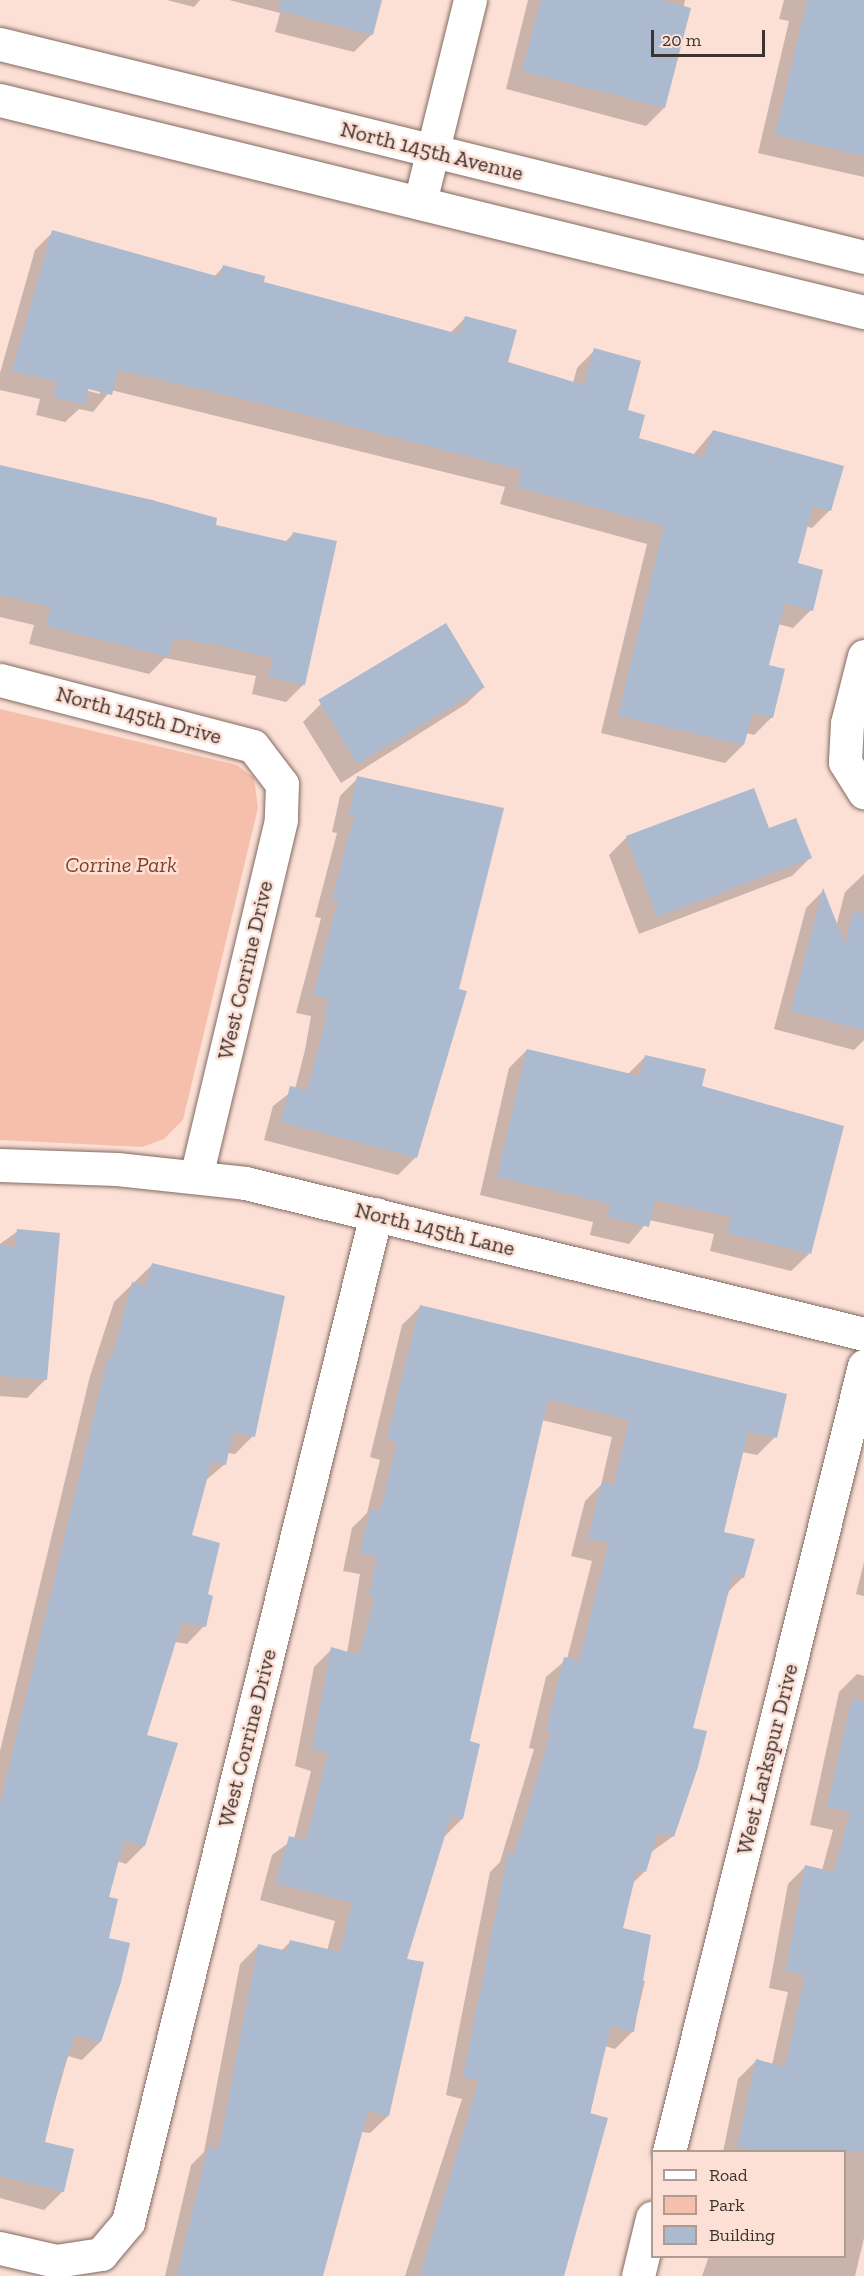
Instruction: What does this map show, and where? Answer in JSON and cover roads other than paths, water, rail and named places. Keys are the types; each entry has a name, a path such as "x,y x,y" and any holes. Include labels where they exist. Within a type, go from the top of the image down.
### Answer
{"street":[{"path":"420,202 470,0"},
{"path":"8,46 1,104 420,202 864,312"},
{"name":"North 145th Avenue","path":"8,46 864,257"},
{"path":"864,657 847,723 845,762 864,792"},
{"name":"North 145th Drive","path":"0,680 208,731 253,746 272,765"},
{"name":"West Corrine Drive","path":"196,1176 281,820 282,784 272,765"},
{"name":"North 145th Lane","path":"0,1165 196,1176 376,1214 864,1334"},
{"name":"West Corrine Drive","path":"0,2248 56,2261 101,2254 128,2222 376,1214"},
{"name":"West Larkspur Drive","path":"669,2150 864,1366"},
{"path":"638,2276 651,2222"}],"park label":[{"name":"Corrine Park","path":"121,865"}]}
